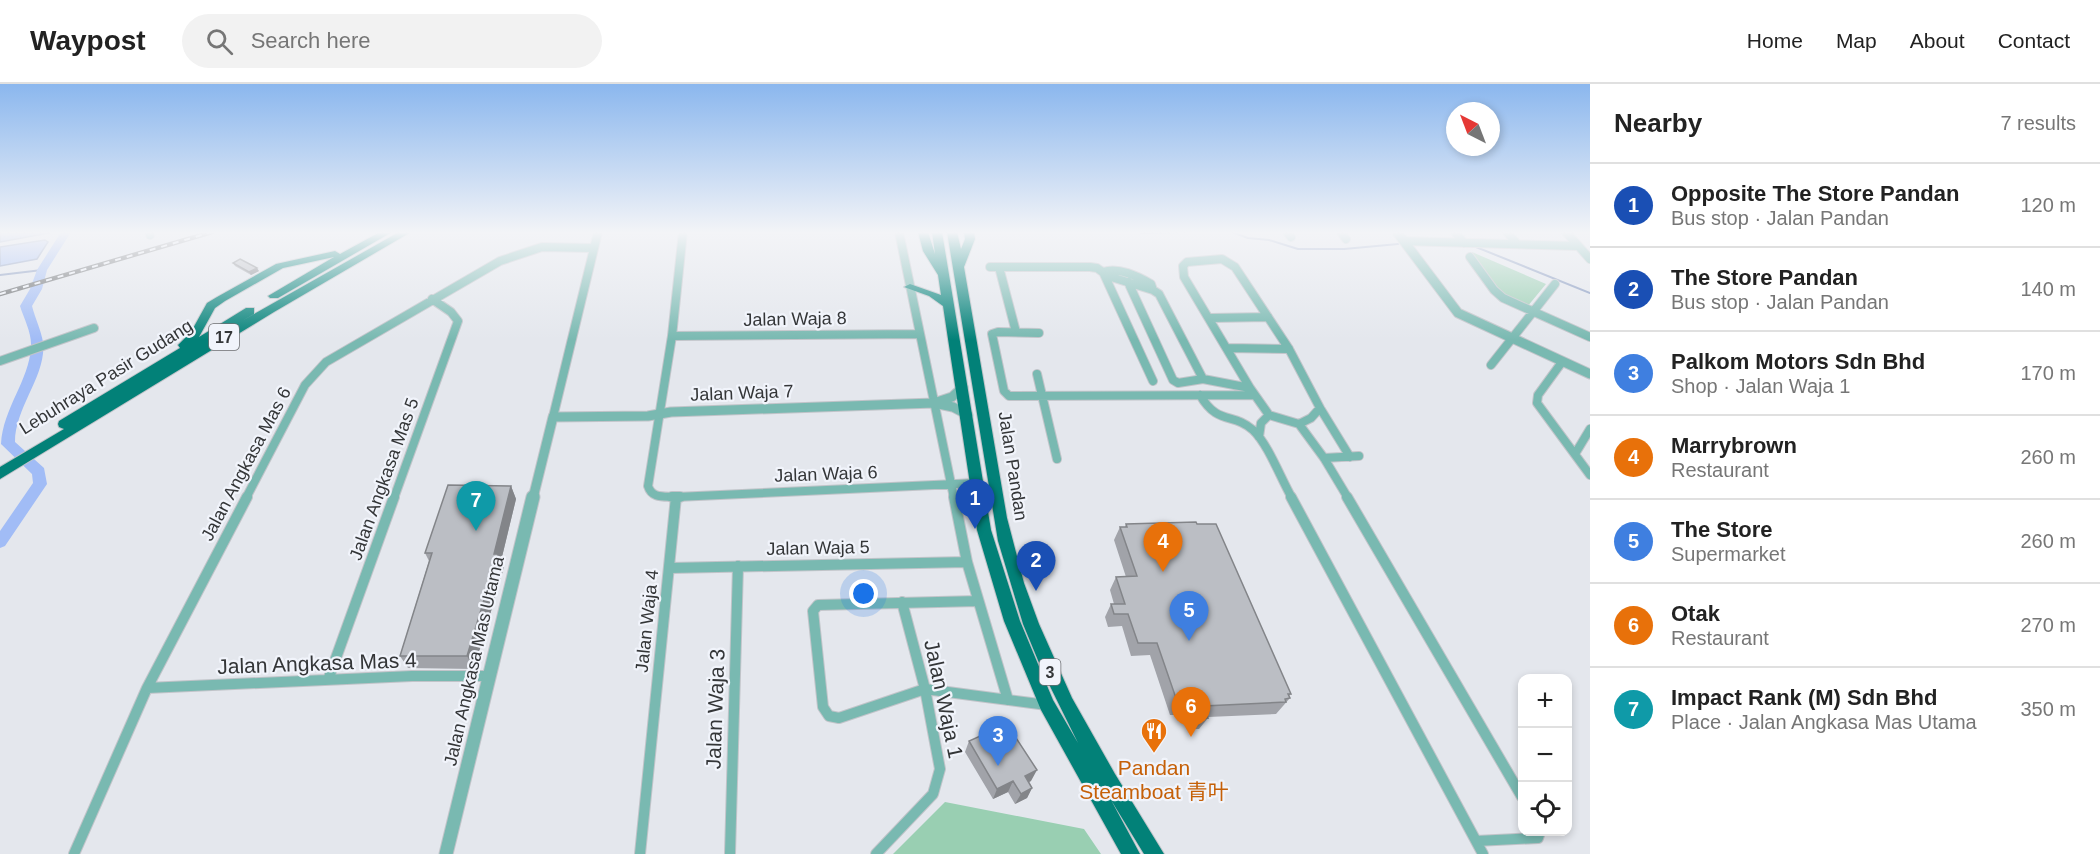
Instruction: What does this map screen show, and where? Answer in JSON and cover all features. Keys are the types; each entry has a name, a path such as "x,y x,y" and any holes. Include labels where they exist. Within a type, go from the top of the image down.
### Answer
{"highway":[{"path":"118,390 190,341 211,306 221,298 276,268"},
{"name":"Lebuhraya Pasir Gudang","path":"40,444 118,390 325,268"},
{"name":"Lebuhraya Pasir Gudang","path":"3,467 343,268"},
{"path":"938,268 945,279"},
{"name":"Jalan Pandan","path":"943,268 968,415 984,530 1012,621 1047,705 1131,854"},
{"name":"Jalan Pandan","path":"959,268 1005,539 1023,603 1075,723 1155,854"},
{"path":"910,287 933,294 950,306"}],"street":[{"name":"Jalan Angkasa Mas 6","path":"74,854 147,688 306,385 326,362 488,268"},
{"name":"Jalan Angkasa Mas Utama","path":"446,854 589,268"},
{"path":"676,497 656,496 650,492 648,486 672,333 679,268"},
{"path":"906,268 967,562 1008,700"},
{"path":"999,268 1016,332"},
{"path":"1092,268 1108,276 1159,294 1203,379"},
{"path":"1183,268 1184,277 1252,391 1269,415 1299,424 1324,458 1518,790"},
{"path":"1236,268 1289,349 1320,408 1354,456 1324,458"},
{"path":"1423,268 1452,308 1465,317 1590,374"},
{"path":"1478,268 1499,295 1590,337"},
{"path":"1103,272 1110,269 1146,280 1151,284 1153,290"},
{"path":"1103,272 1153,381"},
{"path":"1128,282 1174,381 1203,379 1252,391"},
{"path":"1491,365 1555,284"},
{"name":"Jalan Angkasa Mas 5","path":"328,680 458,321 451,312 432,299"},
{"path":"1210,318 1268,316"},
{"path":"0,361 94,328"},
{"path":"1131,329 1150,328"},
{"name":"Jalan Waja 8","path":"672,333 918,331"},
{"path":"1039,333 998,332 992,334 1004,391 1009,396 1200,395 1252,391"},
{"path":"1228,348 1289,349"},
{"path":"1562,362 1536,399 1590,475"},
{"path":"1037,374 1057,459"},
{"name":"Jalan Waja 7","path":"934,403 952,397 963,387"},
{"path":"1200,395 1211,411 1224,418 1247,424 1259,437 1483,854"},
{"name":"Jalan Waja 7","path":"553,417 934,403 952,407 968,415"},
{"path":"1299,424 1311,418 1320,408"},
{"path":"1259,437 1262,423 1269,415"},
{"path":"1575,454 1590,429"},
{"name":"Jalan Waja 6","path":"676,497 977,483"},
{"name":"Jalan Waja 4","path":"640,854 676,497"},
{"name":"Jalan Waja 5","path":"670,568 967,562"},
{"name":"Jalan Waja 3","path":"730,854 738,566"},
{"name":"Jalan Waja 1","path":"876,854 933,794 940,769 925,688 903,602"},
{"path":"978,602 818,605 813,611 823,707 829,716 839,718 925,688 1047,705"},
{"name":"Jalan Angkasa Mas 4","path":"147,688 489,676"},
{"path":"1476,841 1538,838 1539,836"}],"green space":[{"path":"1483,268 1509,268 1546,284 1527,307 1502,296"},
{"path":"945,802 1084,829 1101,854 893,854"}],"building":[{"path":"242,268 257,268 249,272"},
{"path":"448,485 511,486 494,554 498,554 467,656 400,656 432,553 425,553"},
{"path":"1196,522 1197,524 1216,524 1291,694 1288,694 1290,698 1285,699 1286,702 1204,706 1208,718 1196,718 1191,703 1178,704 1157,643 1138,643 1128,614 1114,614 1111,604 1125,604 1116,577 1137,576 1120,527 1127,527 1126,524"},
{"path":"1007,724 1037,770 1025,776 1032,788 1021,794 1013,781 997,789 969,741"}],"waterway":[{"path":"0,542 40,484 39,472 8,444 8,431 35,359 37,343 26,306 36,289 43,268"},
{"path":"1528,268 1590,293"},
{"path":"0,275 42,270"}],"railway":[{"path":"0,294 89,268"}],"place":[{"name":"Opposite The Store Pandan","path":"975,529"},
{"name":"Impact Rank (M) Sdn Bhd","path":"476,531"},
{"name":"Marrybrown","path":"1163,572"},
{"name":"The Store Pandan","path":"1036,591"},
{"name":"The Store","path":"1189,641"},
{"name":"Otak","path":"1191,737"},
{"name":"Pandan Steamboat 青叶","path":"1154,754"},
{"name":"Palkom Motors Sdn Bhd","path":"998,766"}]}
